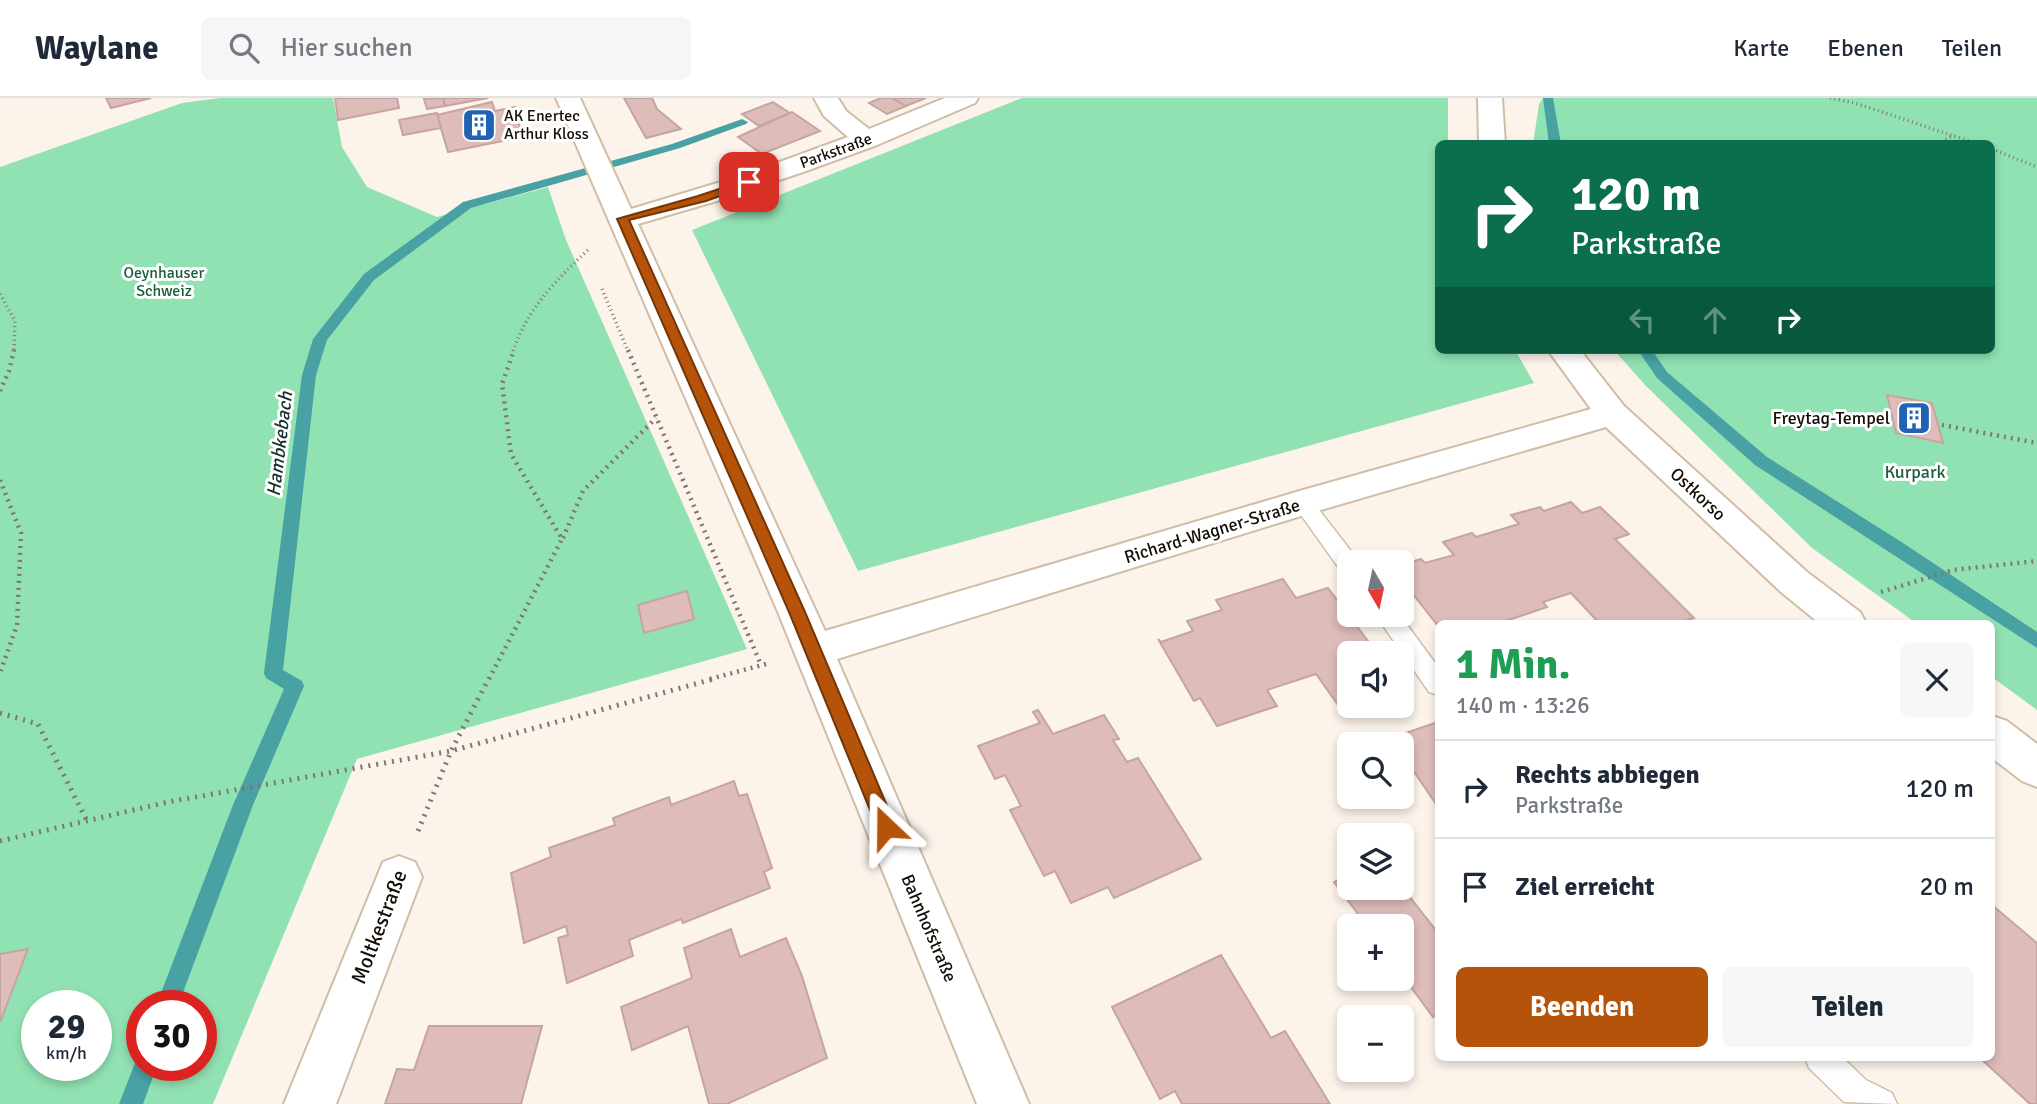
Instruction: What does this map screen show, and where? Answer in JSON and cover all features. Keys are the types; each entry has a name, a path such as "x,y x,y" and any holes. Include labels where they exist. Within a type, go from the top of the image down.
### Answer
{"street":[{"name":"Bahnhofstraße","path":"568,98 812,651 1003,1104"},
{"path":"826,98 829,108 867,139"},
{"name":"Parkstraße","path":"626,227 867,139 966,98"},
{"path":"1490,98 1492,140"},
{"name":"Ostkorso","path":"1567,354 1612,414 1794,582 1842,620"},
{"name":"Richard-Wagner-Straße","path":"812,651 1303,503 1612,414"},
{"path":"1995,736 2037,768"},
{"name":"Moltkestraße","path":"310,1104 398,877"}],"lane":[{"path":"1303,503 1338,550"},
{"path":"1396,627 1435,681"},
{"path":"1824,1061 1855,1091 1881,1104"}],"path":[{"path":"1830,98 1855,103 1968,140"},
{"path":"1944,140 1954,134"},
{"path":"1995,150 2037,167"},
{"path":"562,539 511,454 502,384 522,326 547,289 586,250 626,227"},
{"path":"586,250 591,261"},
{"path":"0,841 168,802 451,751 761,665 600,285"},
{"path":"0,295 8,303 17,330 6,383 0,391"},
{"name":"Moltkestraße","path":"398,877 451,751 562,539 583,491 656,418"},
{"path":"1942,425 2037,443"},
{"path":"0,480 21,533 17,625 0,673"},
{"path":"1876,593 1953,570 2037,562"},
{"path":"0,713 38,724 87,821"}],"green space":[{"name":"Oeynhauser Schweiz","path":"220,98 333,98 342,147 367,187 437,217 548,187 566,240 747,649 357,759 213,1104 0,1104 0,167 182,103"},
{"path":"1022,98 1448,98 1448,140 1435,140 1435,354 1517,354 1534,383 858,571 692,230"},
{"name":"Kurpark","path":"1543,98 2037,98 2037,710 1995,679 1995,620 1912,620 1812,548 1645,385 1618,354 1995,354 1995,140 1534,140 1539,104"}],"building":[{"path":"106,98 151,98 111,108"},
{"path":"335,98 397,98 399,108 338,120"},
{"path":"443,98 488,98 445,106"},
{"path":"443,98 445,106 427,109 424,99"},
{"path":"624,98 652,98 657,109 681,129 646,138"},
{"path":"881,98 892,98 906,106 887,114 869,103"},
{"path":"892,98 926,98 906,106"},
{"name":"AK Enertec Arthur Kloss","path":"492,102 495,111 515,107 522,137 448,152 437,115"},
{"path":"773,102 790,113 759,126 742,114"},
{"path":"792,112 820,131 762,154 738,137"},
{"path":"437,113 441,128 403,135 399,120"},
{"name":"Freytag-Tempel","path":"1887,395 1932,403 1943,443 1896,433"},
{"path":"1571,502 1582,513 1600,507 1629,534 1615,539 1694,618 1596,620 1571,593 1543,602 1547,607 1509,620 1435,620 1435,622 1414,595 1414,561 1421,559 1425,563 1454,555 1443,542 1472,533 1476,537 1519,524 1511,515 1540,507 1544,511"},
{"path":"1283,579 1296,598 1328,588 1337,600 1337,627 1357,627 1368,641 1337,641 1337,704 1316,674 1267,690 1277,706 1217,726 1200,698 1194,701 1158,639 1161,642 1193,631 1187,621 1222,610 1216,600"},
{"path":"687,591 694,619 644,633 638,605"},
{"path":"1038,710 1053,734 1104,715 1119,739 1113,740 1127,762 1138,758 1201,859 1114,898 1108,887 1071,903 1055,871 1044,876 1010,810 1021,806 1005,775 995,779 978,746 1040,723 1033,712"},
{"path":"1435,723 1435,803 1414,772 1414,732 1409,732"},
{"path":"734,781 739,796 747,794 772,868 764,872 770,888 683,923 681,919 629,940 633,956 567,983 558,938 568,935 566,926 524,943 511,873 551,857 549,848 615,825 613,818 669,797 671,805"},
{"path":"1348,900 1412,900 1435,929 1435,1016 1433,1017 1414,991 1414,914 1358,914"},
{"path":"1995,908 2037,943 2037,1104 2030,1104 1983,1061 1995,1061"},
{"path":"731,929 740,957 786,938 802,976 827,1058 727,1104 709,1104 688,1026 632,1050 621,1007 692,978 684,948"},
{"path":"28,949 1,1020 0,1021 0,954"},
{"path":"1221,955 1271,1038 1285,1031 1330,1104 1182,1104 1175,1091 1160,1099 1112,1007"},
{"path":"429,1026 542,1026 521,1104 385,1104 397,1069 414,1070"}],"waterway":[{"path":"1548,98 1554,140"},
{"name":"Hambkebach","path":"173,990 243,805 295,686 273,673 309,375 320,339 369,277 467,205 676,146 742,122"},
{"path":"1648,354 1662,375 1761,461 1897,547 2037,641"},
{"name":"Hambkebach","path":"131,1104 139,1081"}],"place":[{"name":"AK Enertec Arthur Kloss","path":"479,125"},
{"name":"Freytag-Tempel","path":"1914,418"}],"route":[{"path":"749,182 702,199 623,219 797,612 886,827"}]}
